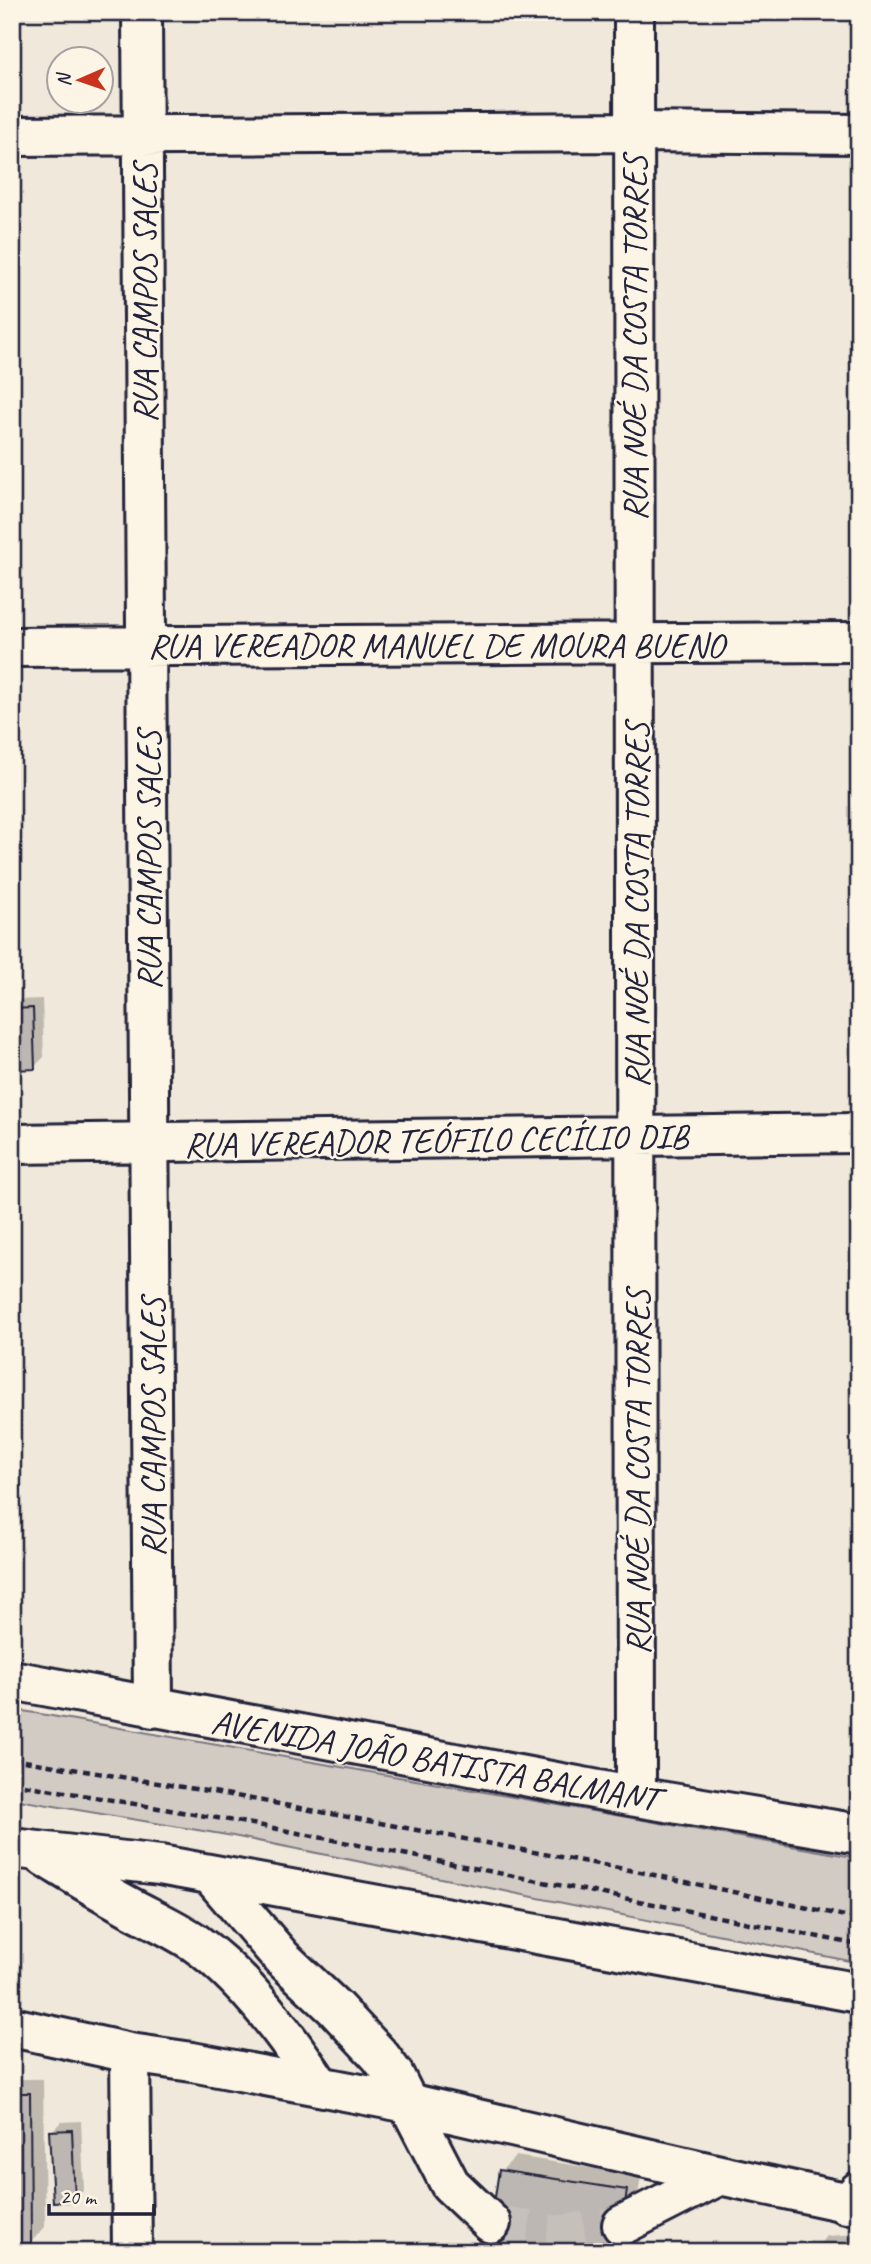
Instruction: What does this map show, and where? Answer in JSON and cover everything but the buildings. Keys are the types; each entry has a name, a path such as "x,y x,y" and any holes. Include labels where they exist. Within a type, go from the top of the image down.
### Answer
{"main road":[{"name":"RUA CAMPOS SALES","path":"142,12 153,1708"},
{"name":"RUA NOÉ DA COSTA TORRES","path":"634,12 636,1797"},
{"path":"12,136 634,132 859,134"},
{"name":"RUA VEREADOR MANUEL DE MOURA BUENO","path":"12,647 859,642"},
{"name":"RUA VEREADOR TEÓFILO CECÍLIO DIB","path":"12,1144 859,1133"},
{"name":"AVENIDA JOÃO BATISTA BALMANT","path":"12,1680 636,1797 859,1834"},
{"path":"25,1850 160,1865 859,1993"},
{"path":"25,1850 195,1942 248,1991 295,2047 320,2086"},
{"path":"211,1875 282,1958 335,2008 380,2056 394,2074 450,2184 491,2223"},
{"path":"12,2027 130,2053 192,2062 408,2103 720,2175 854,2200"},
{"path":"130,2053 132,2252"},
{"path":"622,2225 720,2175"}],"path":[{"path":"12,1759 231,1795 615,1867 859,1919"},
{"path":"12,1783 271,1827 859,1945"}],"shaded area":[{"path":"12,1709 859,1858 859,1963 233,1836 12,1799"}],"tunnel":[{"path":"491,2223 556,2235 622,2225"}]}
